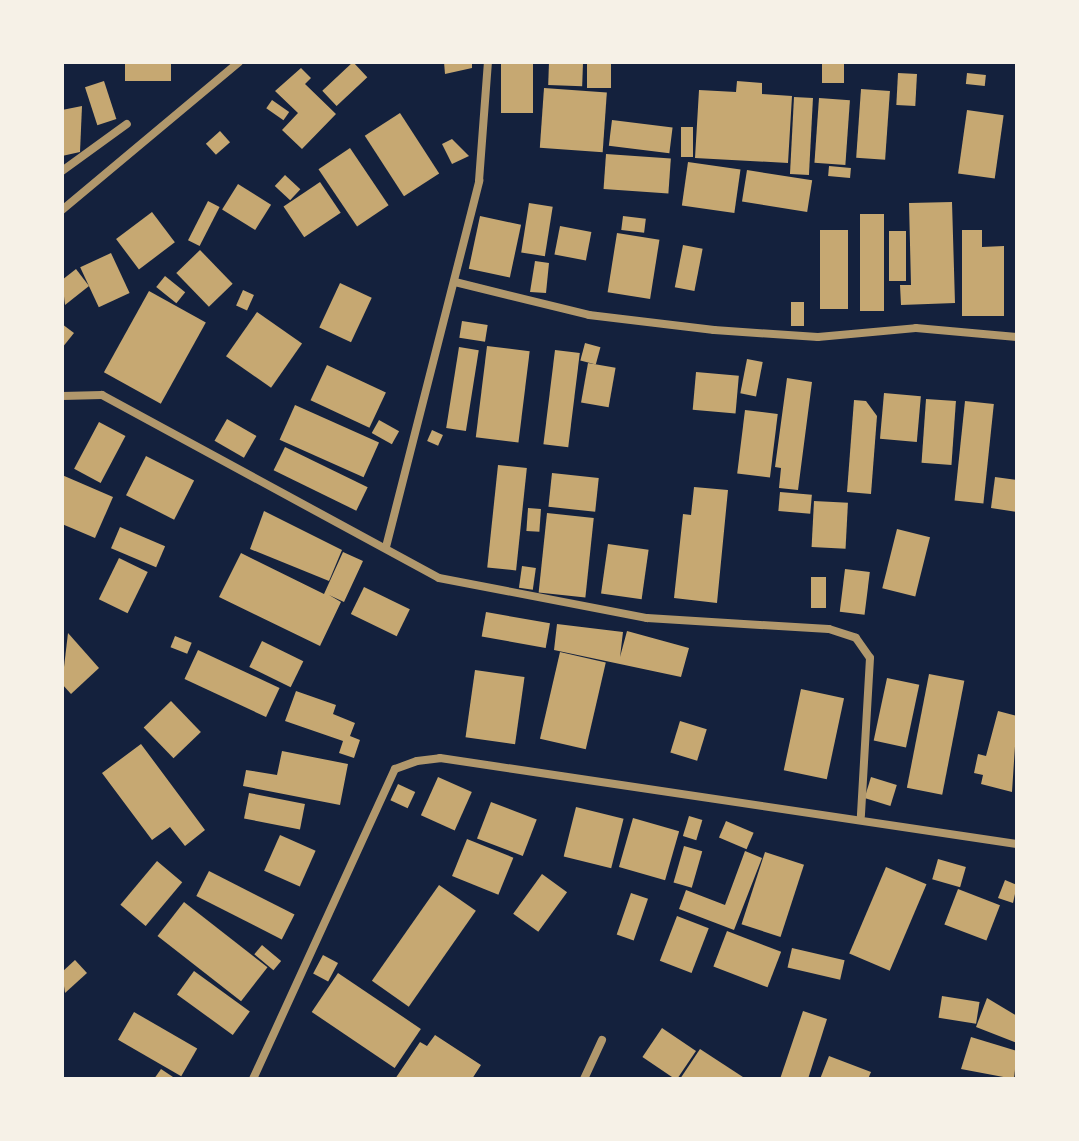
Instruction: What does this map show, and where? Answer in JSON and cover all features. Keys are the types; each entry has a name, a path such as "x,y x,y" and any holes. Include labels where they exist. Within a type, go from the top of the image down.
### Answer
{"street":[{"path":"62,210 239,62"},
{"path":"386,547 479,181 488,62"},
{"path":"62,171 127,124"},
{"path":"455,282 589,315 714,330 818,337 916,328 1017,337"},
{"path":"62,396 102,395 439,578 647,618 829,629 856,638 870,658 861,816"},
{"path":"253,1079 395,769 440,758 861,816 1017,844"},
{"path":"584,1079 602,1040"}],"building":[{"path":"125,62 171,62 171,81 125,81"},
{"path":"353,62 367,77 337,106 322,91"},
{"path":"444,62 472,62 472,68 445,74"},
{"path":"501,62 533,62 533,113 501,113"},
{"path":"549,62 583,63 582,86 548,85"},
{"path":"587,62 611,62 611,88 587,88"},
{"path":"822,62 844,62 844,83 822,83"},
{"path":"301,68 311,78 305,84 336,114 302,149 282,130 298,113 275,91"},
{"path":"898,73 917,74 915,106 896,105"},
{"path":"967,73 986,75 985,86 966,84"},
{"path":"104,81 116,119 97,125 85,87"},
{"path":"737,81 762,83 762,94 792,96 788,163 695,158 699,90 736,92"},
{"path":"544,88 607,92 603,152 540,148"},
{"path":"861,89 890,91 885,160 856,158"},
{"path":"794,97 813,98 809,175 790,174"},
{"path":"819,98 850,100 845,165 814,163"},
{"path":"272,100 289,112 283,120 266,108"},
{"path":"82,106 80,152 62,156 62,110"},
{"path":"967,110 1004,115 995,179 958,173"},
{"path":"400,113 439,173 404,196 365,136"},
{"path":"612,120 673,127 669,153 609,146"},
{"path":"681,127 693,127 693,157 681,157"},
{"path":"220,131 230,142 216,155 206,144"},
{"path":"452,139 469,156 452,164 442,144"},
{"path":"350,148 389,205 357,226 318,169"},
{"path":"606,154 671,159 668,193 604,189"},
{"path":"688,162 740,169 734,213 682,206"},
{"path":"829,166 851,168 850,178 828,176"},
{"path":"747,170 812,180 807,212 742,202"},
{"path":"285,175 300,189 290,200 275,186"},
{"path":"320,182 341,213 304,237 284,207"},
{"path":"238,184 271,205 255,230 222,209"},
{"path":"208,201 220,207 200,246 188,240"},
{"path":"952,202 955,303 901,305 900,285 911,285 909,203"},
{"path":"529,203 553,207 545,256 521,252"},
{"path":"152,212 175,242 139,269 116,239"},
{"path":"860,214 884,214 884,311 860,311"},
{"path":"480,216 521,225 510,278 469,269"},
{"path":"623,216 646,219 644,233 621,230"},
{"path":"560,226 591,232 586,261 554,254"},
{"path":"820,230 848,230 848,309 820,309"},
{"path":"962,230 982,230 982,247 1004,246 1004,316 962,316"},
{"path":"889,231 906,231 906,281 889,281"},
{"path":"617,233 659,240 650,299 608,292"},
{"path":"683,245 703,249 694,291 675,287"},
{"path":"200,250 233,284 209,307 176,273"},
{"path":"111,253 130,293 99,307 80,267"},
{"path":"535,261 549,263 546,293 530,292"},
{"path":"76,269 89,286 65,305 62,280"},
{"path":"165,276 185,292 176,303 156,287"},
{"path":"340,283 372,298 351,342 319,327"},
{"path":"243,290 254,295 247,310 236,306"},
{"path":"149,291 206,323 161,404 104,372"},
{"path":"791,302 804,302 804,326 791,326"},
{"path":"257,312 302,344 271,388 226,356"},
{"path":"462,321 488,325 485,342 459,338"},
{"path":"62,324 74,333 62,348"},
{"path":"585,343 600,347 596,365 580,360"},
{"path":"487,346 530,351 518,443 476,437"},
{"path":"459,347 479,350 466,431 446,428"},
{"path":"555,350 580,353 568,447 543,444"},
{"path":"747,359 763,362 756,396 740,393"},
{"path":"588,363 616,368 609,407 581,402"},
{"path":"327,365 386,392 369,428 311,400"},
{"path":"696,372 739,376 736,414 693,410"},
{"path":"787,378 812,382 798,490 779,488 781,468 775,467"},
{"path":"884,393 921,396 917,442 880,439"},
{"path":"926,399 956,401 951,465 922,463"},
{"path":"854,400 866,401 877,416 871,494 847,492"},
{"path":"965,401 994,404 983,503 955,500"},
{"path":"295,405 379,442 364,477 280,440"},
{"path":"745,410 778,414 770,478 737,474"},
{"path":"227,419 256,436 244,458 214,441"},
{"path":"379,420 399,431 392,444 372,433"},
{"path":"99,422 125,436 101,483 74,469"},
{"path":"432,430 443,435 438,446 427,441"},
{"path":"285,447 368,487 356,511 274,470"},
{"path":"146,456 194,481 174,520 126,495"},
{"path":"498,465 527,468 516,570 487,567"},
{"path":"552,473 599,478 595,512 548,507"},
{"path":"62,475 113,497 95,538 62,524"},
{"path":"995,477 1017,480 1017,512 991,508"},
{"path":"694,487 728,490 717,603 674,598 683,514 691,515"},
{"path":"780,492 812,495 810,514 778,511"},
{"path":"814,501 848,503 846,549 812,547"},
{"path":"528,508 541,509 539,532 526,531"},
{"path":"264,511 342,550 329,581 250,549"},
{"path":"547,513 594,518 585,597 539,593"},
{"path":"120,527 165,546 156,567 111,548"},
{"path":"897,529 930,537 915,596 882,588"},
{"path":"608,544 649,550 642,599 601,594"},
{"path":"343,552 363,561 344,602 329,595 341,602 320,646 219,597 241,553 324,594"},
{"path":"119,558 148,572 128,613 99,599"},
{"path":"522,566 536,568 533,590 519,588"},
{"path":"845,569 870,572 865,615 840,612"},
{"path":"811,577 826,577 826,608 811,608"},
{"path":"364,587 410,609 397,636 351,614"},
{"path":"486,612 550,623 546,648 482,637"},
{"path":"557,624 623,632 620,657 627,631 689,648 681,677 554,650"},
{"path":"68,633 99,668 71,694 62,684"},
{"path":"175,636 192,643 187,654 171,647"},
{"path":"262,641 303,661 291,687 249,667"},
{"path":"198,650 280,688 266,717 184,679"},
{"path":"560,652 606,663 586,749 540,739"},
{"path":"475,670 525,677 515,744 466,737"},
{"path":"929,674 964,681 942,795 907,788"},
{"path":"887,678 919,685 906,747 874,741"},
{"path":"801,689 844,698 827,779 784,770"},
{"path":"296,691 336,705 333,714 355,723 350,736 360,740 354,758 339,753 343,741 285,721"},
{"path":"171,701 201,732 174,758 144,727"},
{"path":"998,711 1017,716 1012,792 981,784 983,775 974,773 978,754 986,756"},
{"path":"680,721 707,729 697,761 670,753"},
{"path":"141,744 205,830 185,846 170,827 152,840 102,773"},
{"path":"282,751 348,764 340,805 243,786 246,770 277,775"},
{"path":"438,777 472,792 455,830 421,815"},
{"path":"871,777 897,785 890,806 865,798"},
{"path":"398,784 415,792 408,808 390,800"},
{"path":"249,793 305,804 300,829 244,819"},
{"path":"491,802 537,820 523,856 477,838"},
{"path":"576,807 624,819 611,868 564,856"},
{"path":"689,816 702,820 696,840 683,836"},
{"path":"633,818 679,831 665,880 619,867"},
{"path":"726,821 754,833 747,849 719,838"},
{"path":"280,835 316,851 300,886 264,871"},
{"path":"467,839 513,858 498,895 452,876"},
{"path":"684,846 702,851 692,888 674,883"},
{"path":"745,851 762,858 734,930 679,909 686,890 725,905"},
{"path":"765,852 804,865 781,937 742,924"},
{"path":"938,859 966,867 960,887 932,879"},
{"path":"157,861 182,882 146,926 120,905"},
{"path":"886,867 927,884 890,971 849,954"},
{"path":"209,871 295,915 282,940 196,896"},
{"path":"542,874 567,892 538,932 513,914"},
{"path":"1005,880 1017,885 1013,903 998,898"},
{"path":"439,885 476,911 409,1007 372,981"},
{"path":"958,889 1000,905 986,941 944,924"},
{"path":"631,893 648,899 634,940 617,935"},
{"path":"184,902 268,967 241,1001 158,936"},
{"path":"677,916 709,928 692,973 660,961"},
{"path":"727,931 781,952 768,987 713,966"},
{"path":"262,945 281,961 273,970 254,954"},
{"path":"792,948 845,960 840,980 788,967"},
{"path":"323,955 338,963 328,982 313,974"},
{"path":"75,960 87,973 65,993 62,972"},
{"path":"194,971 250,1012 233,1035 177,994"},
{"path":"338,973 421,1029 395,1068 312,1012"},
{"path":"942,996 980,1002 976,1024 939,1018"},
{"path":"987,998 1017,1016 1017,1043 976,1027"},
{"path":"803,1011 827,1019 808,1079 780,1079"},
{"path":"134,1012 197,1048 181,1076 118,1040"},
{"path":"662,1028 696,1051 677,1079 642,1057"},
{"path":"435,1035 481,1065 472,1079 395,1079 420,1042 427,1046"},
{"path":"971,1037 1017,1051 1014,1079 961,1069"},
{"path":"700,1049 746,1079 680,1079"},
{"path":"829,1056 871,1072 868,1079 820,1079"},
{"path":"161,1069 176,1079 154,1079"}]}
